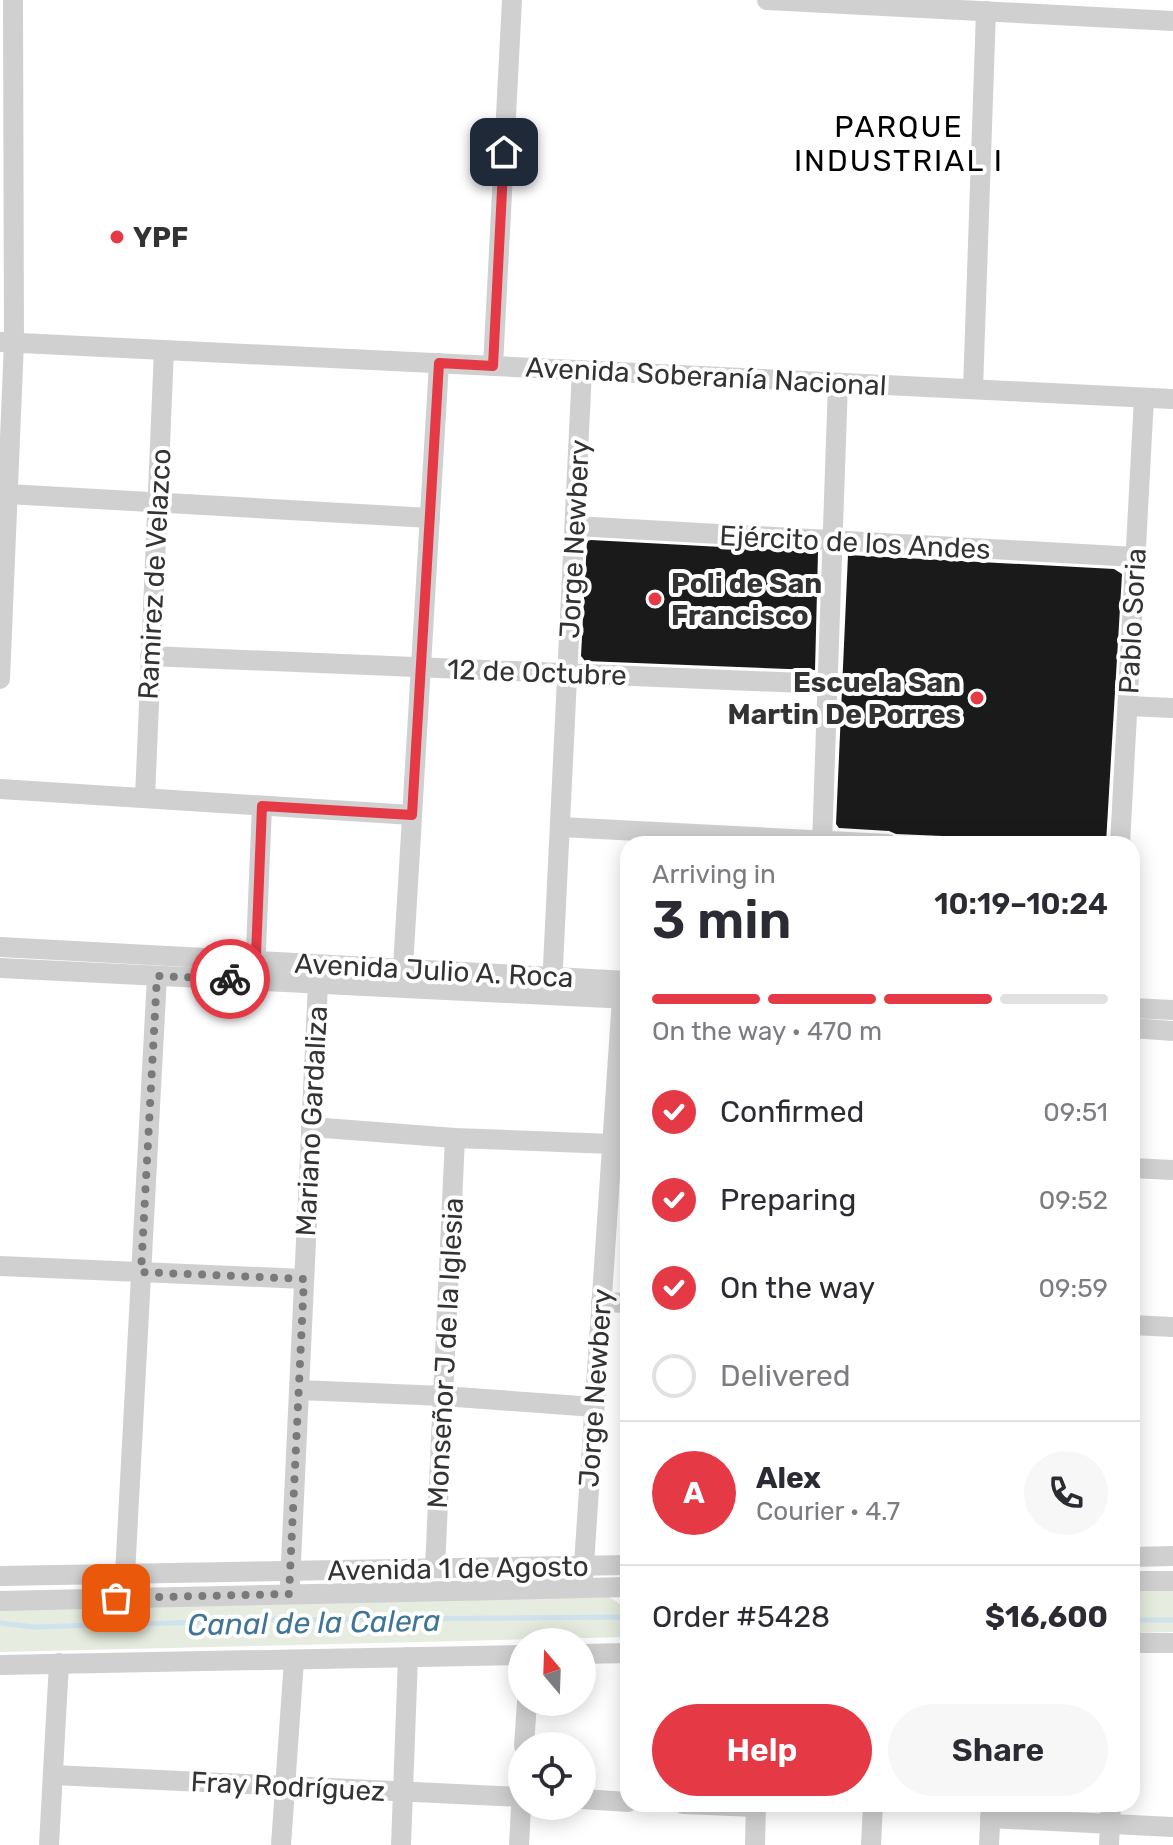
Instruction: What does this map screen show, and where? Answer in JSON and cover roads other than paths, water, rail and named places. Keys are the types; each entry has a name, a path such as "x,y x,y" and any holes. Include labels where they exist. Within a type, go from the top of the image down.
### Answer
{"street":[{"path":"0,679 2,563 8,494 7,342 13,0"},
{"path":"493,366 512,0"},
{"path":"767,0 986,11 1053,7 1173,21"},
{"path":"973,389 986,11"},
{"name":"Avenida Soberanía Nacional","path":"7,342 1173,399"},
{"name":"Ramirez de Velazco","path":"145,798 164,350"},
{"path":"403,968 439,363"},
{"name":"Jorge Newbery","path":"552,986 582,370"},
{"path":"822,836 838,383"},
{"name":"Pablo Soria","path":"1120,836 1144,398"},
{"path":"8,494 430,518"},
{"name":"Ejército de los Andes","path":"575,526 1136,557"},
{"name":"12 de Octubre","path":"150,656 827,684"},
{"path":"1128,706 1173,708"},
{"path":"0,789 412,815"},
{"path":"255,970 262,806"},
{"path":"560,827 717,836"},
{"name":"Avenida Julio A. Roca","path":"0,947 255,970 318,984 552,986"},
{"name":"Avenida Julio A. Roca","path":"0,968 157,976 255,970 403,968 620,992"},
{"path":"125,1575 157,976"},
{"name":"Mariano Gardaliza","path":"289,1594 318,984"},
{"path":"1140,1008 1173,1010"},
{"path":"1140,1029 1173,1031"},
{"name":"Jorge Newbery","path":"582,1587 620,1057"},
{"path":"311,1127 455,1138 612,1144"},
{"name":"Monseñor J de la Iglesia","path":"435,1568 455,1138"},
{"path":"1140,1168 1173,1170"},
{"path":"0,1266 304,1279"},
{"path":"601,1302 620,1303"},
{"path":"1140,1325 1173,1327"},
{"path":"299,1390 594,1407"},
{"path":"1140,1557 1173,1556"},
{"name":"Avenida 1 de Agosto","path":"0,1576 620,1565"},
{"path":"1140,1581 1173,1581"},
{"name":"Avenida 1 de Agosto","path":"0,1601 582,1587 620,1589"},
{"path":"1140,1643 1173,1643"},
{"path":"596,1654 620,1653"},
{"path":"0,1665 508,1655"},
{"path":"401,1845 408,1657"},
{"path":"281,1845 294,1660"},
{"path":"49,1845 59,1663"},
{"name":"Fray Rodríguez","path":"53,1775 508,1795"},
{"path":"596,1800 620,1801"},
{"path":"755,1845 756,1812"},
{"path":"871,1845 873,1812"},
{"path":"989,1845 991,1812"},
{"path":"1000,1812 1110,1824 1173,1827"},
{"path":"519,1845 521,1820"}],"waterway":[{"name":"Canal de la Calera","path":"0,1623 33,1627 274,1620 620,1617"},
{"name":"Canal de la Calera","path":"1140,1620 1173,1620"}],"place":[{"name":"YPF","path":"117,237"},
{"name":"Poli de San Francisco","path":"655,599"},
{"name":"Escuela San Martin De Porres","path":"977,698"}],"district":[{"name":"PARQUE INDUSTRIAL I","path":"899,144"}]}
